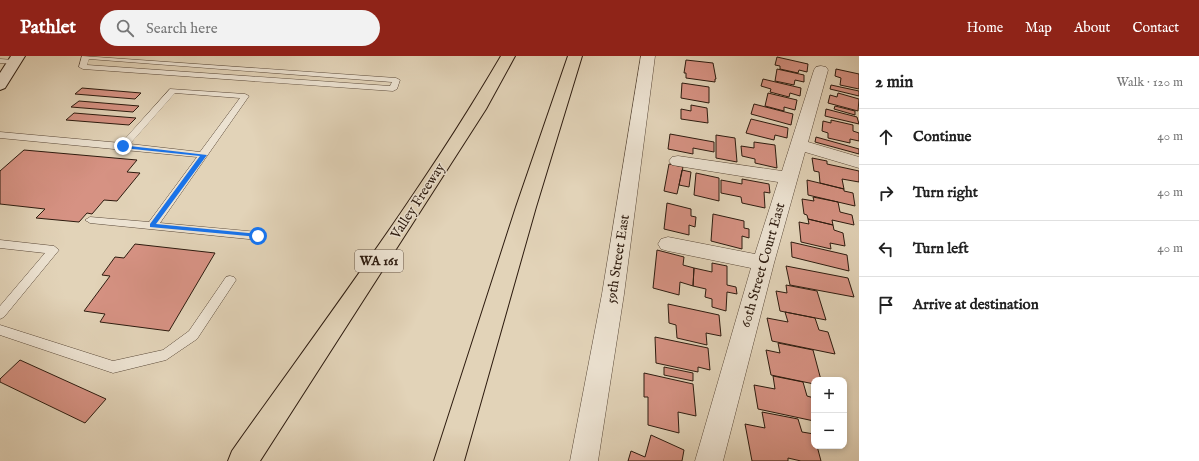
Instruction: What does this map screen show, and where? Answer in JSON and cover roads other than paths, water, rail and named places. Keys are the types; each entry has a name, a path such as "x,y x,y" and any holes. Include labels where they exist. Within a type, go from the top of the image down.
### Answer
{"highway":[{"name":"Valley Freeway","path":"243,461 381,258 478,109 508,56"},
{"path":"449,461 526,207 575,56"}],"main road":[{"path":"0,85 11,60"}],"street":[{"name":"59th Street East","path":"584,461 613,294 648,56"},
{"name":"60th Street Court East","path":"709,461 763,263 820,70"},
{"path":"798,145 859,162"},
{"path":"678,161 788,178"},
{"path":"668,244 763,263"}],"lane":[{"path":"86,56 396,80 393,89 83,67 86,56"},
{"path":"123,146 173,91 245,96 152,226"},
{"path":"0,135 204,155"},
{"path":"90,220 258,236"},
{"path":"0,244 54,250 0,314"},
{"path":"0,330 113,367 166,355 193,335 230,280"}]}
